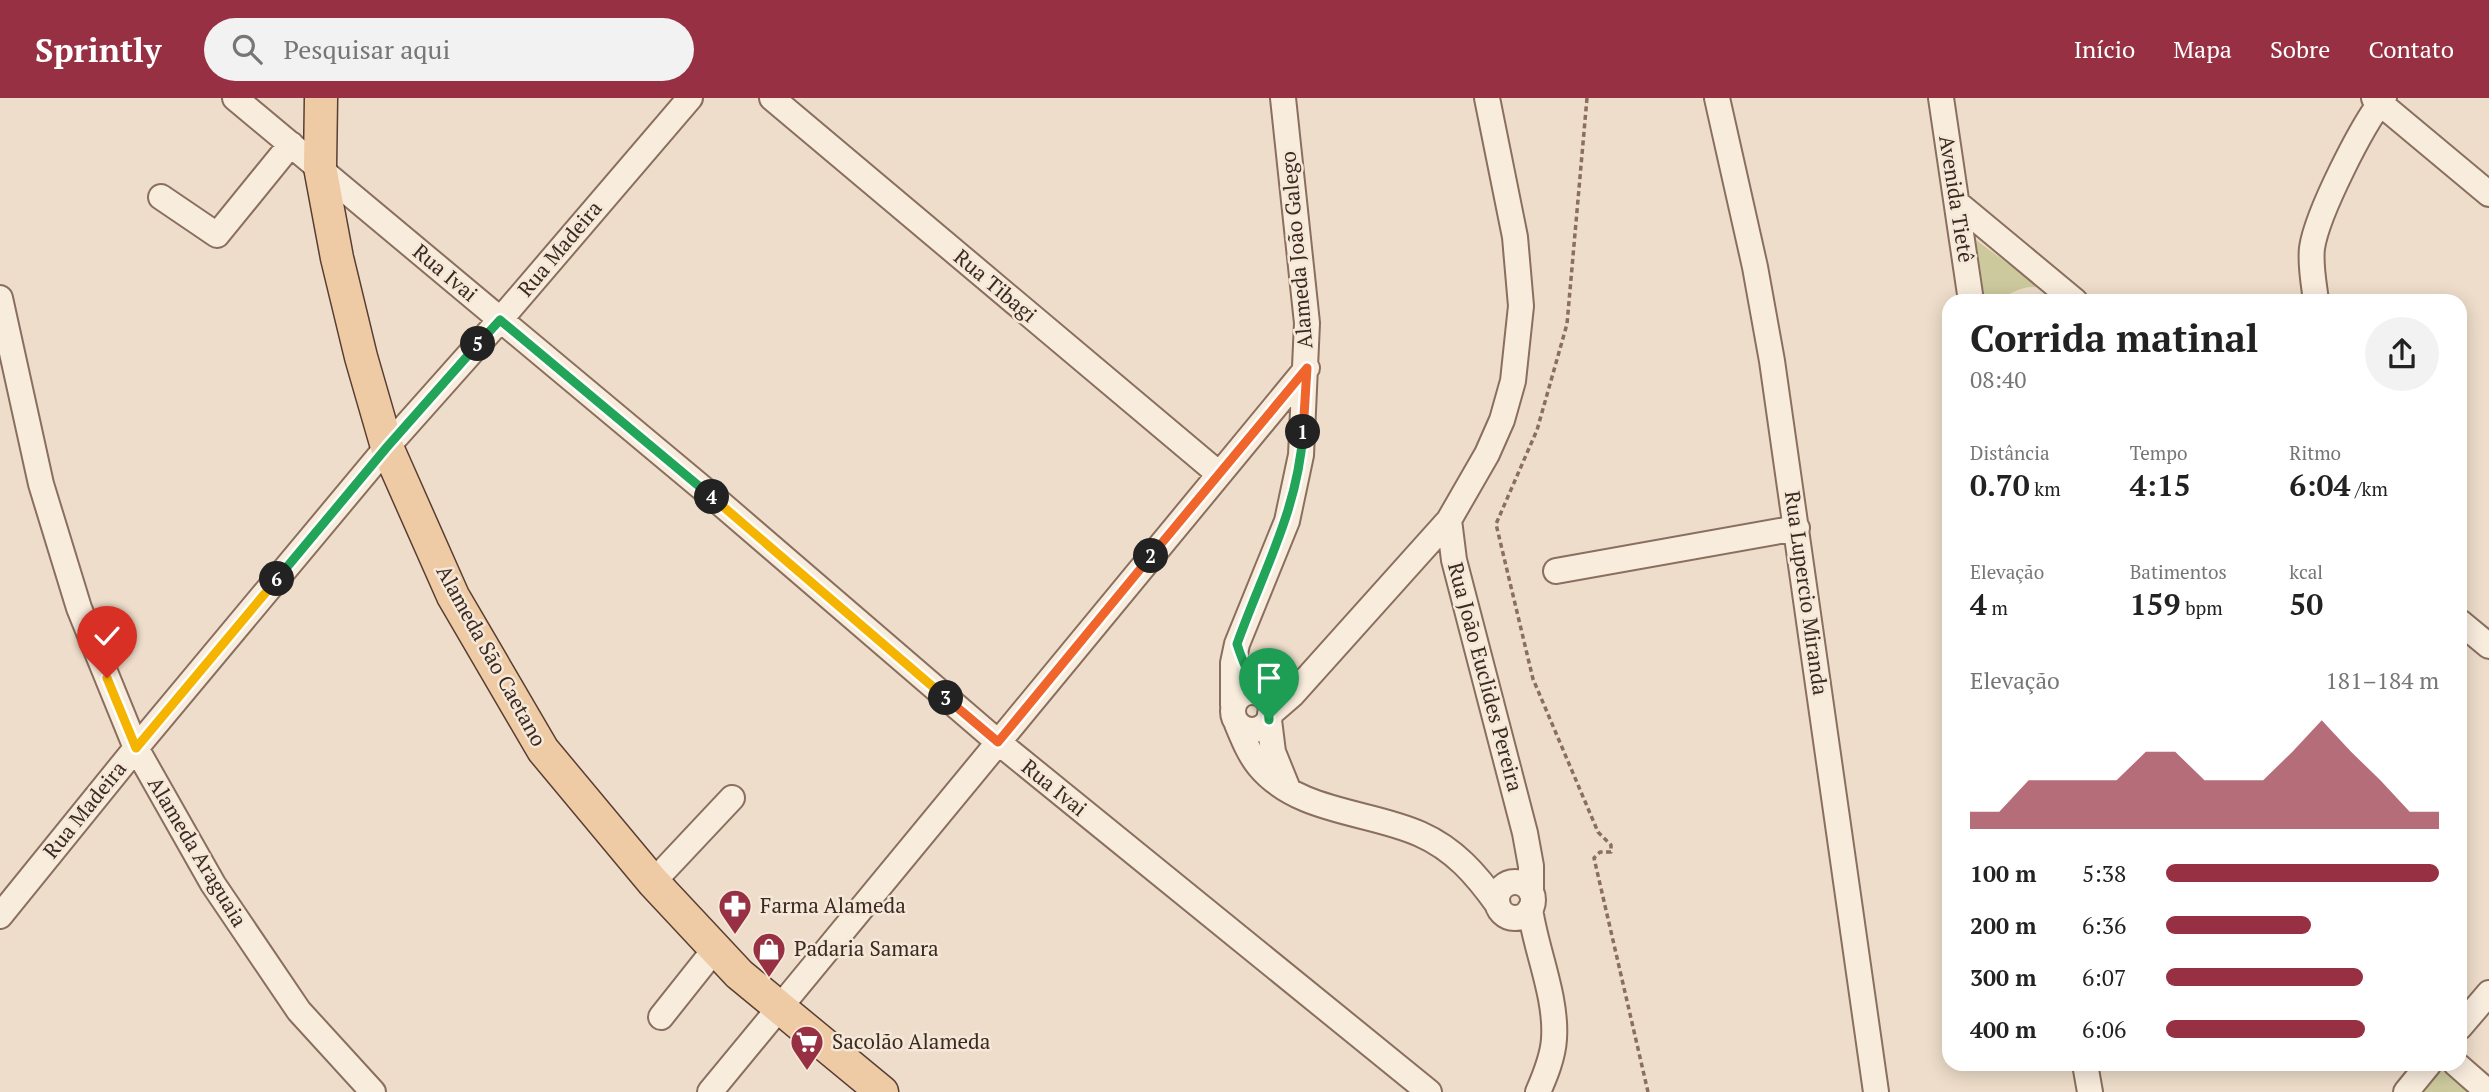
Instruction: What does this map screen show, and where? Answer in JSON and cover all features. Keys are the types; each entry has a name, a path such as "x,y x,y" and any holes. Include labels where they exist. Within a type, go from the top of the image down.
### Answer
{"main road":[{"name":"Alameda São Caetano","path":"321,98 320,167 340,270 387,447 453,596 543,750 653,882 715,949 779,1009 882,1092"}],"street":[{"name":"Rua Ivai","path":"235,98 719,502 998,742 1428,1092"},
{"name":"Rua Madeira","path":"0,916 387,447 690,98"},
{"name":"Rua Tibagi","path":"772,98 1219,474"},
{"name":"Alameda João Galego","path":"1283,98 1307,323 1301,454 1287,521 1237,644 1233,663 1235,714 1260,767 1289,790 1305,798 1419,833 1453,853 1475,873 1515,898"},
{"path":"1266,706 1242,695 1235,714 1242,728 1255,730 1266,706 1299,687 1449,520 1487,454 1502,420 1513,381 1521,306 1515,237 1487,98"},
{"name":"Rua Lupercio Miranda","path":"1717,98 1755,267 1797,528 1876,1092"},
{"name":"Avenida Tietê","path":"1941,98 1970,294"},
{"path":"2315,294 2312,267 2315,231 2379,100 2489,194"},
{"path":"161,197 217,235 291,144"},
{"path":"1957,203 2067,294"},
{"name":"Alameda Araguaia","path":"0,298 41,484 79,608 136,748 213,884 299,1011 373,1092"},
{"path":"710,1092 1307,368"},
{"name":"Rua João Euclides Pereira","path":"1449,520 1452,552 1525,833 1531,866 1515,898"},
{"path":"1556,571 1797,528"},
{"path":"2467,628 2489,646"},
{"path":"1237,644 1243,663 1266,706 1273,752 1289,790"},
{"path":"653,882 732,798"},
{"path":"1515,898 1549,989 1554,1039 1538,1092"},
{"path":"661,1017 715,949"},
{"path":"2467,1019 2489,993"},
{"path":"2086,1071 2090,1092"},
{"path":"2406,1092 2423,1071"},
{"path":"2464,1071 2488,1092"}],"path":[{"path":"1587,98 1567,324 1537,430 1496,524 1533,679 1598,832 1611,845 1611,852 1600,852 1594,858 1648,1092"}],"shaded area":[{"path":"1976,240 2041,288 2025,288 2009,294 1984,294"},
{"path":"2441,1071 2448,1071 2473,1092 2423,1092"}],"place":[{"name":"Farma Alameda","path":"735,936"},
{"name":"Padaria Samara","path":"769,979"},
{"name":"Sacolão Alameda","path":"807,1072"}],"route":[{"path":"107,678 136,748 387,447 500,320 719,502 998,742 1307,368 1296,488 1287,521 1237,644 1249,677 1259,694 1268,702 1269,720"}]}
